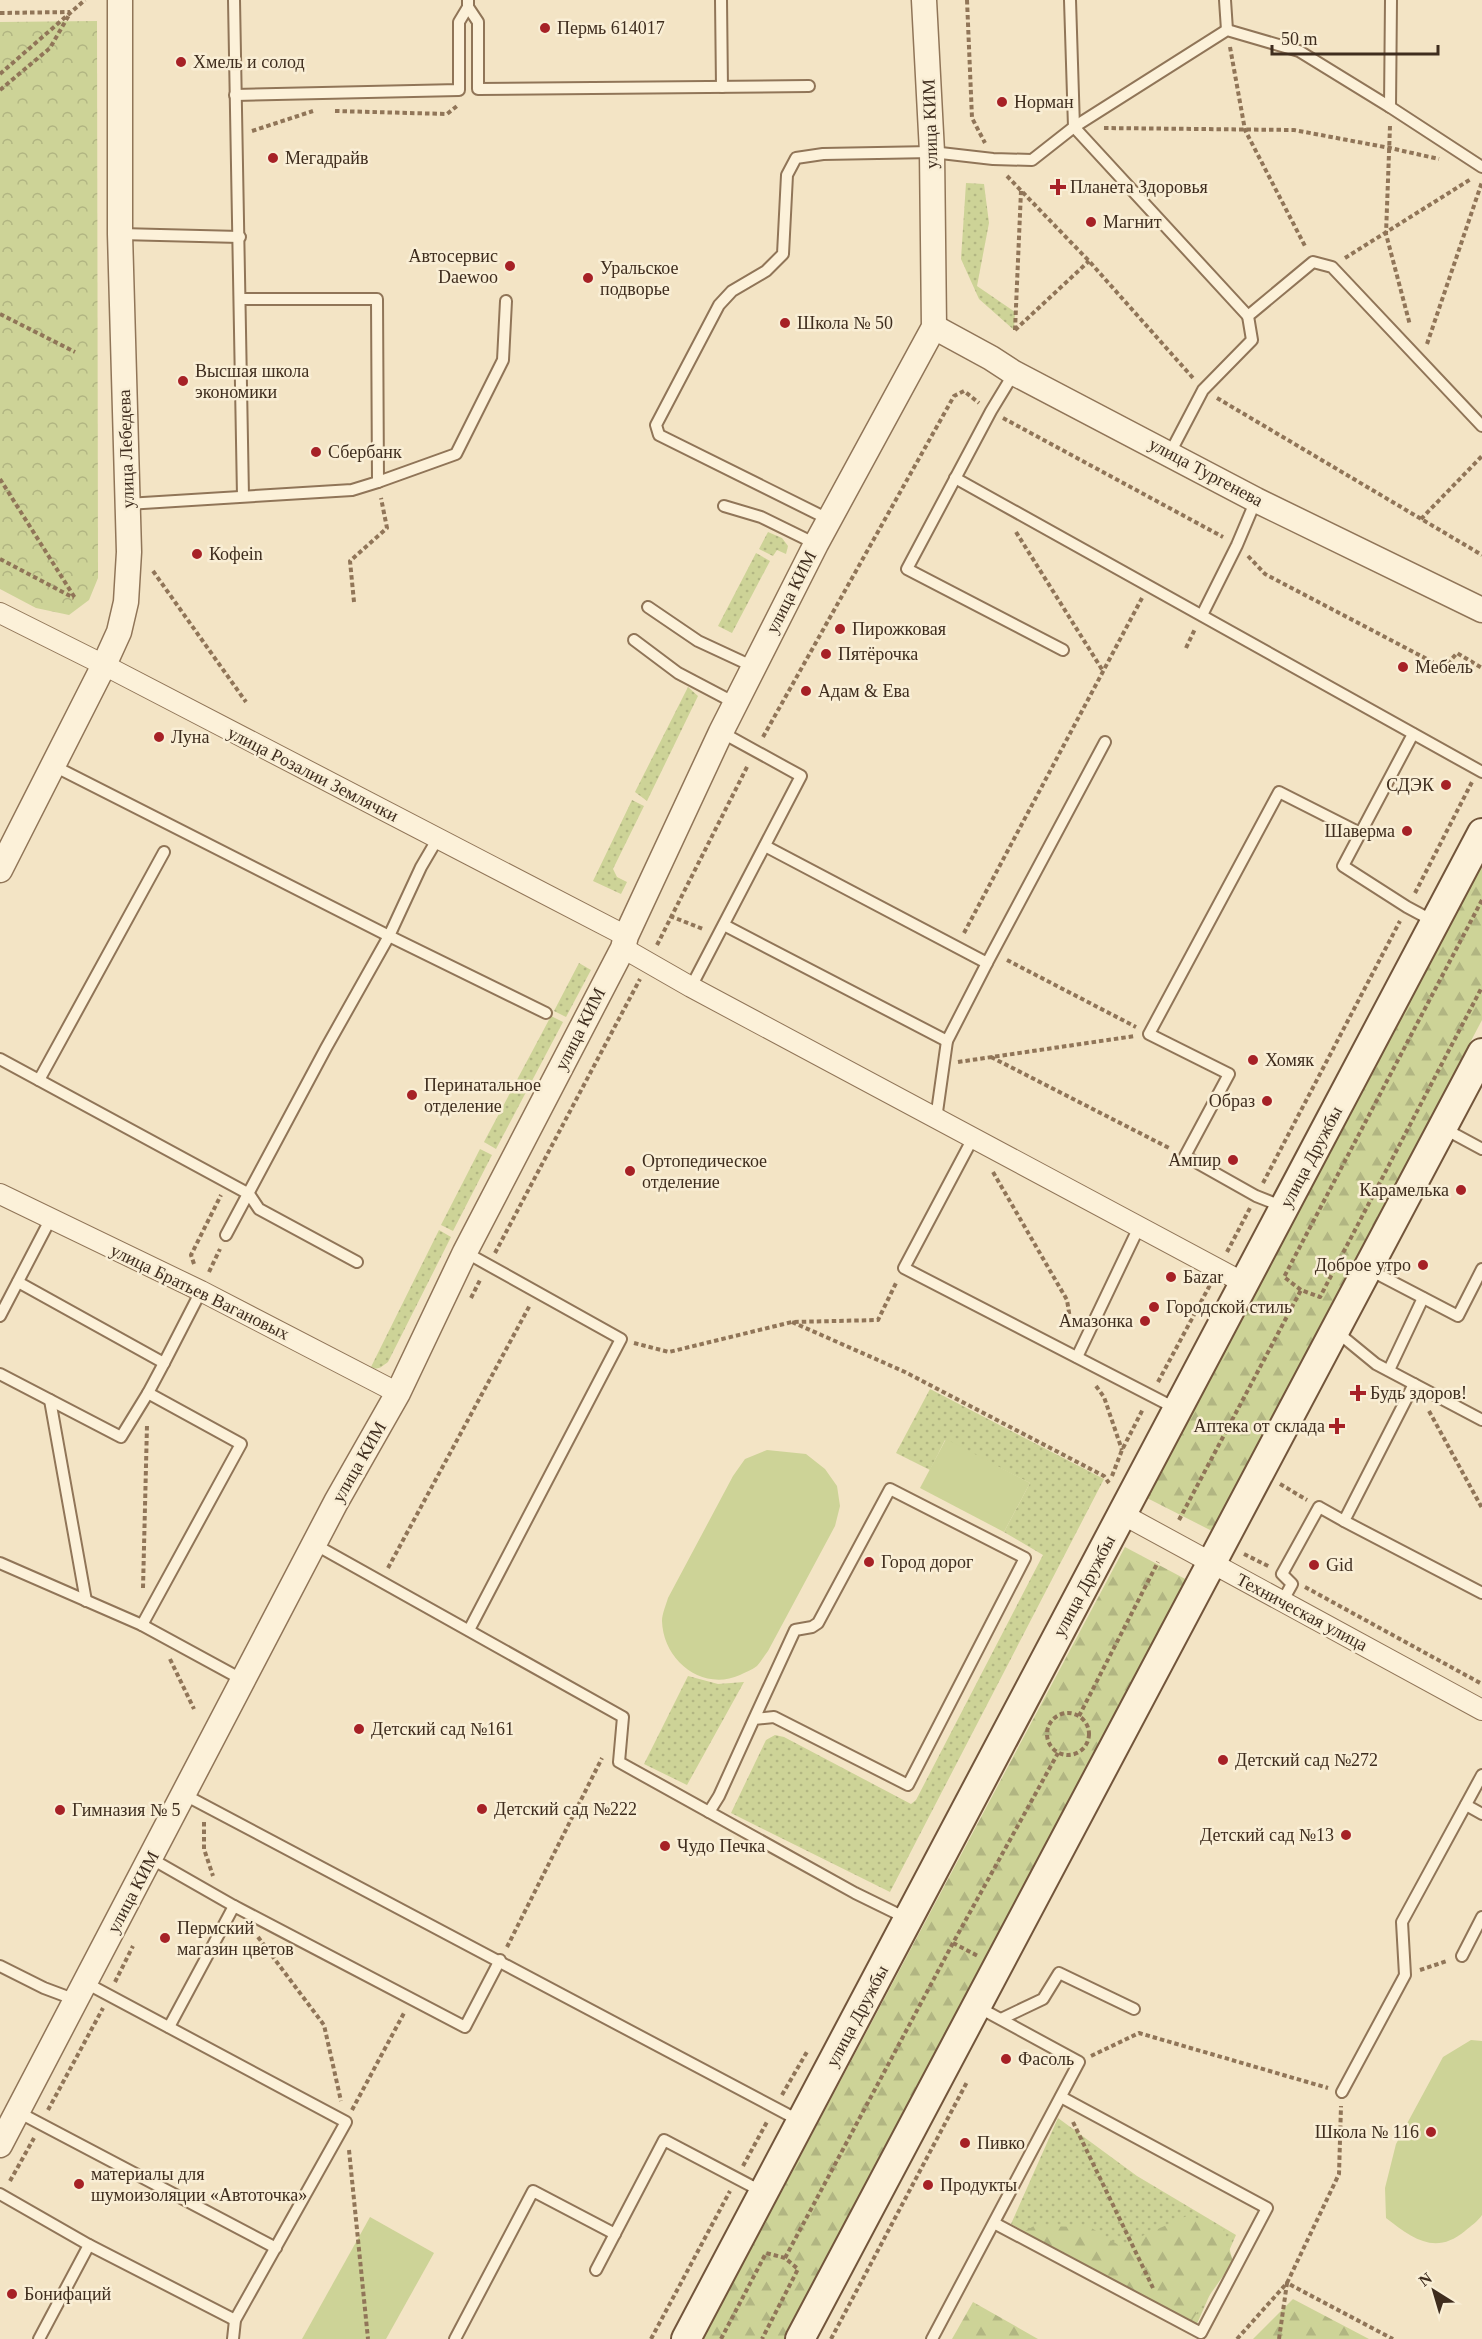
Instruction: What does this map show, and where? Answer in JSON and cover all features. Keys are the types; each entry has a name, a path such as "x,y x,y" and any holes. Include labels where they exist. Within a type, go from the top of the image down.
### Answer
{"main road":[{"name":"улица Дружбы","path":"686,2339 1482,834"},
{"path":"800,2339 989,2012 1212,1563 1482,1053"}],"street":[{"name":"улица Лебедева","path":"0,870 104,665 119,632 126,602 129,552 120,234 120,0"},
{"name":"улица КИМ","path":"0,2145 150,1858 193,1799 243,1680 336,1502 398,1393 465,1252 625,942 735,703 828,519 934,327 932,152 924,0"},
{"name":"улица Тургенева","path":"934,327 992,358 1014,373 1257,500 1482,610"},
{"name":"улица Розалии Землячки","path":"0,613 438,838 625,942 648,963 691,987 1244,1283"},
{"name":"улица Братьев Вагановых","path":"0,1194 201,1291 398,1393"},
{"name":"Техническая улица","path":"1122,1514 1482,1710"}],"lane":[{"path":"234,0 243,496"},
{"path":"721,0 722,87"},
{"path":"1071,0 1074,127 1248,316 1252,340 1203,390 1170,453"},
{"path":"1225,0 1227,30"},
{"path":"1390,107 1391,0"},
{"path":"236,95 459,90 459,22 468,3"},
{"path":"468,3 478,22 478,89 808,86"},
{"path":"828,519 659,435 656,425 718,305 732,291 766,271 783,254 787,175 796,158 823,154 932,152 993,159 1032,160 1074,127 1227,30 1299,51 1482,167"},
{"path":"120,234 240,237"},
{"path":"1248,316 1313,262 1332,267 1482,426"},
{"path":"241,299 377,299 378,482"},
{"path":"127,504 352,490 456,454 503,360 506,301"},
{"path":"1014,373 991,411 907,569 1063,650"},
{"path":"955,478 1480,771"},
{"path":"1202,615 1257,500"},
{"path":"724,506 762,517 816,544"},
{"path":"648,607 698,641 754,667"},
{"path":"634,640 678,673 735,703"},
{"path":"691,987 801,776 721,732"},
{"path":"1413,734 1343,866 1435,922"},
{"path":"936,1119 947,1041 1105,742"},
{"path":"54,766 546,1013"},
{"path":"1284,1207 1256,1196 1185,1156 1229,1074 1149,1034 1279,792 1360,832"},
{"path":"226,1235 389,936 421,867 438,838"},
{"path":"765,846 956,947 990,958"},
{"path":"39,1080 164,852"},
{"path":"721,930 947,1041"},
{"path":"0,1059 228,1182 249,1194 259,1209 357,1262"},
{"path":"1442,1127 1482,1149"},
{"path":"973,1138 904,1268 1177,1409"},
{"path":"0,1316 50,1220"},
{"path":"1077,1356 1139,1227"},
{"path":"465,1252 621,1339 469,1630"},
{"path":"1367,1269 1458,1316 1482,1269"},
{"path":"18,1282 164,1363"},
{"path":"0,1374 121,1437 148,1394 201,1291"},
{"path":"1389,1371 1424,1298"},
{"path":"1335,1330 1354,1348 1389,1371 1482,1420"},
{"path":"1344,1521 1414,1384"},
{"path":"142,1625 241,1444 148,1394"},
{"path":"50,1400 86,1601"},
{"path":"709,1812 719,1796 754,1719 795,1630 812,1627 819,1623 890,1489 1025,1558 908,1785 774,1717 754,1719"},
{"path":"1282,1602 1292,1584 1282,1574 1319,1507 1482,1593"},
{"path":"314,1544 623,1717 619,1762 855,1893 908,1919"},
{"path":"0,1563 142,1625 243,1680"},
{"path":"1342,2092 1405,1975 1402,1922 1482,1775"},
{"path":"193,1799 801,2121"},
{"path":"1466,1805 1482,1814"},
{"path":"150,1858 234,1906 465,2027"},
{"path":"170,2027 234,1906"},
{"path":"1462,1956 1482,1917"},
{"path":"460,2038 500,1960"},
{"path":"0,1966 44,1988 109,1995 346,2122 235,2320 233,2339"},
{"path":"989,2012 1043,1999 1059,1973 1134,2009"},
{"path":"933,2339 1079,2062 989,2012"},
{"path":"994,2223 1201,2333 1267,2208 1061,2097"},
{"path":"18,2112 276,2248"},
{"path":"596,2270 664,2140 764,2192"},
{"path":"455,2339 533,2191 615,2234"},
{"path":"1,2195 89,2245 235,2320"},
{"path":"39,2339 89,2245"}],"path":[{"path":"0,74 85,0"},
{"path":"967,0 972,118 993,159 1089,261 1203,390 1482,555"},
{"path":"0,13 71,12"},
{"path":"0,90 50,48 71,12"},
{"path":"1227,30 1245,130 1313,262"},
{"path":"325,111 447,114 478,89"},
{"path":"1390,107 1386,234 1420,362"},
{"path":"237,136 314,111"},
{"path":"1074,127 1294,130 1448,161"},
{"path":"1332,267 1472,179"},
{"path":"1420,362 1482,182"},
{"path":"1021,191 1015,330 1089,261"},
{"path":"0,314 75,352"},
{"path":"468,1304 648,963 755,751 954,396 964,391"},
{"path":"1421,519 1482,456"},
{"path":"0,479 75,598 0,559"},
{"path":"354,602 350,561 387,528 378,482"},
{"path":"998,502 1103,671"},
{"path":"153,571 246,702"},
{"path":"956,947 1149,586"},
{"path":"1104,1492 1122,1450 1480,771"},
{"path":"1482,900 1284,1277 1301,1290 1320,1297 1482,987"},
{"path":"670,916 721,930"},
{"path":"990,958 1149,1034"},
{"path":"944,1064 1149,1034"},
{"path":"991,1057 1185,1156"},
{"path":"973,1138 1066,1300 1077,1356 1104,1397 1122,1450"},
{"path":"201,1291 191,1255 228,1182"},
{"path":"201,1291 226,1235"},
{"path":"621,1339 669,1352 792,1322 878,1320 904,1268"},
{"path":"1179,1520 1301,1290"},
{"path":"381,1581 538,1291"},
{"path":"792,1322 905,1372 1104,1476 1109,1482"},
{"path":"1414,1384 1482,1508"},
{"path":"142,1625 148,1394"},
{"path":"1279,1483 1319,1507"},
{"path":"1240,1552 1482,1684"},
{"path":"1079,1716 1158,1562"},
{"path":"158,1634 194,1709"},
{"path":"1059,1715 1079,1716 1088,1727 1088,1742 1084,1748 1072,1755 1058,1753 1048,1743 1049,1724 1059,1715"},
{"path":"500,1960 623,1717"},
{"path":"785,2258 953,1943 1058,1753"},
{"path":"193,1799 204,1849 221,1898"},
{"path":"1,2195 42,2123 134,1943"},
{"path":"1405,1975 1462,1956"},
{"path":"346,2122 412,2000"},
{"path":"1079,2062 1139,2033 1342,2092 1339,2174 1287,2283 1238,2339"},
{"path":"651,2339 809,2048"},
{"path":"1061,2097 1166,2314"},
{"path":"721,2339 766,2253 785,2258 798,2269 762,2339"},
{"path":"1279,2339 1287,2283"},
{"path":"1287,2283 1393,2339"}],"green space":[{"path":"97,21 98,578 89,600 69,615 36,608 0,589 0,22"},
{"path":"966,183 984,184 989,223 977,286 1015,312 1014,330 979,299 961,259"},
{"path":"768,532 782,538 788,546 786,554 777,550 773,556 759,549"},
{"path":"756,553 770,561 732,633 718,626"},
{"path":"688,687 698,696 647,801 635,792"},
{"path":"632,800 644,806 613,869 617,877 627,882 621,894 593,881"},
{"path":"1482,863 1482,1020 1212,1531 1147,1498"},
{"path":"579,963 591,970 566,1017 554,1011"},
{"path":"551,1016 563,1022 496,1149 484,1142"},
{"path":"480,1149 492,1155 453,1231 441,1225"},
{"path":"439,1230 451,1237 388,1362 378,1368 371,1367"},
{"path":"930,1389 1104,1479 890,1892 731,1813 766,1740 775,1735 784,1737 911,1804 916,1800 1043,1555 1004,1532 1030,1483 945,1440 930,1470 896,1453"},
{"path":"946,1439 1030,1483 1004,1532 920,1488"},
{"path":"767,1450 806,1454 825,1469 837,1486 840,1506 835,1526 760,1663 740,1675 726,1679 699,1676 677,1660 669,1648 662,1621 668,1598 733,1476 745,1459"},
{"path":"1125,1547 1189,1581 784,2339 703,2339"},
{"path":"688,1676 718,1684 744,1682 687,1785 644,1764"},
{"path":"1471,2040 1482,2041 1482,2215 1454,2238 1434,2243 1424,2241 1405,2232 1386,2218 1385,2188 1396,2144 1443,2057"},
{"path":"1058,2118 1137,2176 1236,2235 1196,2326 1011,2224"},
{"path":"1189,2215 1224,2229 1233,2262 1192,2320 1023,2232 1034,2226 1090,2227 1120,2246"},
{"path":"370,2217 434,2253 386,2339 302,2339"},
{"path":"1293,2299 1369,2339 1253,2339"},
{"path":"973,2302 1038,2339 952,2339"}],"place":[{"name":"Пермь 614017","path":"545,28"},
{"name":"Хмель и солод","path":"181,62"},
{"name":"Норман","path":"1002,102"},
{"name":"Мегадрайв","path":"273,158"},
{"name":"Планета Здоровья","path":"1058,187"},
{"name":"Магнит","path":"1091,222"},
{"name":"Автосервис Daewoo","path":"510,266"},
{"name":"Уральское подворье","path":"588,278"},
{"name":"Школа № 50","path":"785,323"},
{"name":"Высшая школа экономики","path":"183,381"},
{"name":"Сбербанк","path":"316,452"},
{"name":"Кофеin","path":"197,554"},
{"name":"Пирожковая","path":"840,629"},
{"name":"Пятёрочка","path":"826,654"},
{"name":"Мебель","path":"1403,667"},
{"name":"Адам & Ева","path":"806,691"},
{"name":"Луна","path":"159,737"},
{"name":"СДЭК","path":"1446,785"},
{"name":"Шаверма","path":"1407,831"},
{"name":"Хомяк","path":"1253,1060"},
{"name":"Перинатальное отделение","path":"412,1095"},
{"name":"Образ","path":"1267,1101"},
{"name":"Ампир","path":"1233,1160"},
{"name":"Ортопедическое отделение","path":"630,1171"},
{"name":"Карамелька","path":"1461,1190"},
{"name":"Доброе утро","path":"1423,1265"},
{"name":"Бazar","path":"1171,1277"},
{"name":"Городской стиль","path":"1154,1307"},
{"name":"Амазонка","path":"1145,1321"},
{"name":"Будь здоров!","path":"1358,1393"},
{"name":"Аптека от склада","path":"1337,1426"},
{"name":"Город дорог","path":"869,1562"},
{"name":"Gid","path":"1314,1565"},
{"name":"Детский сад №161","path":"359,1729"},
{"name":"Детский сад №272","path":"1223,1760"},
{"name":"Детский сад №222","path":"482,1809"},
{"name":"Гимназия № 5","path":"60,1810"},
{"name":"Детский сад №13","path":"1346,1835"},
{"name":"Чудо Печка","path":"665,1846"},
{"name":"Пермский магазин цветов","path":"165,1938"},
{"name":"Фасоль","path":"1006,2059"},
{"name":"Школа № 116","path":"1431,2132"},
{"name":"Пивко","path":"965,2143"},
{"name":"материалы для шумоизоляции «Автоточка»","path":"79,2184"},
{"name":"Продукты","path":"928,2185"},
{"name":"Бонифаций","path":"12,2294"}]}
